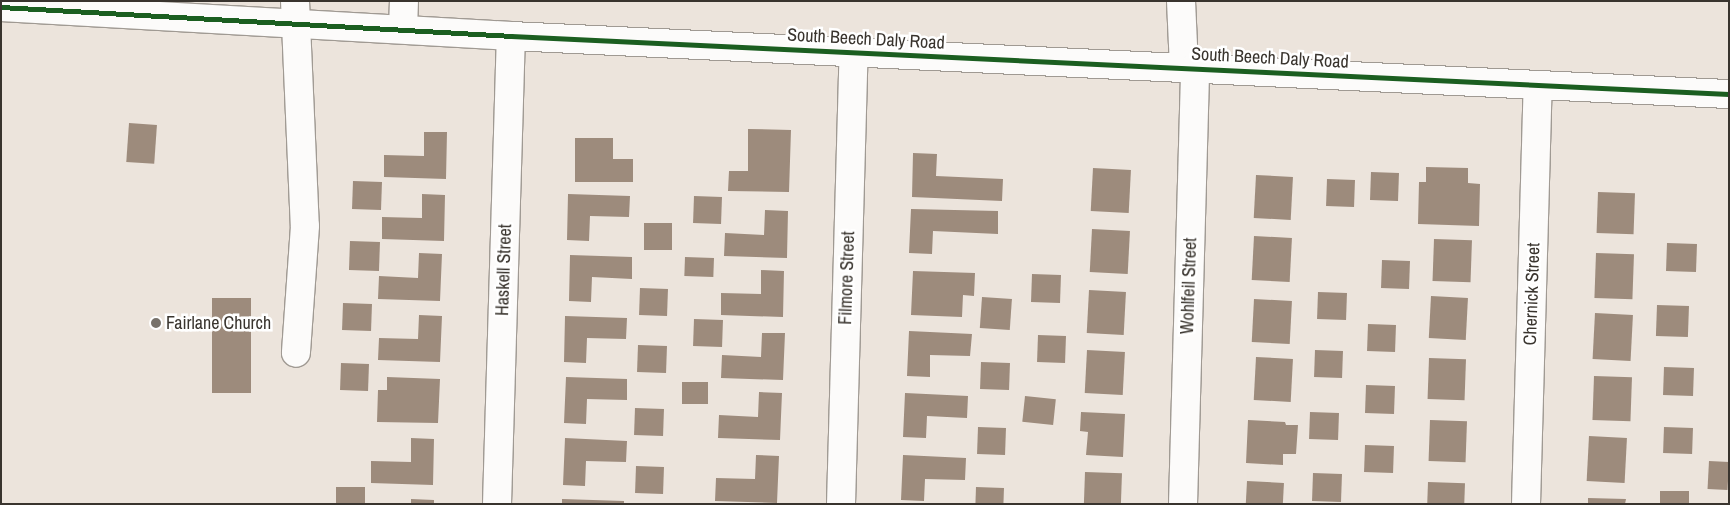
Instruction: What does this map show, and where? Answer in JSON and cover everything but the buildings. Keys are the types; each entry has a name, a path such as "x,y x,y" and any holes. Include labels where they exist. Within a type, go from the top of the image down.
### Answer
{"street":[{"path":"403,29 404,1"},
{"name":"Wohlfeil Street","path":"1182,1 1190,68 1183,504"},
{"name":"South Beech Daly Road","path":"1,7 296,12 403,29 511,36 1729,94"},
{"path":"296,12 305,226 296,354"},
{"name":"Haskell Street","path":"497,504 511,36"},
{"name":"Filmore Street","path":"841,504 854,52"},
{"name":"Chernick Street","path":"1526,504 1538,85"}],"cycle path":[{"path":"1,7 511,36 1729,94"}],"place":[{"name":"Fairlane Church","path":"156,323"}]}
